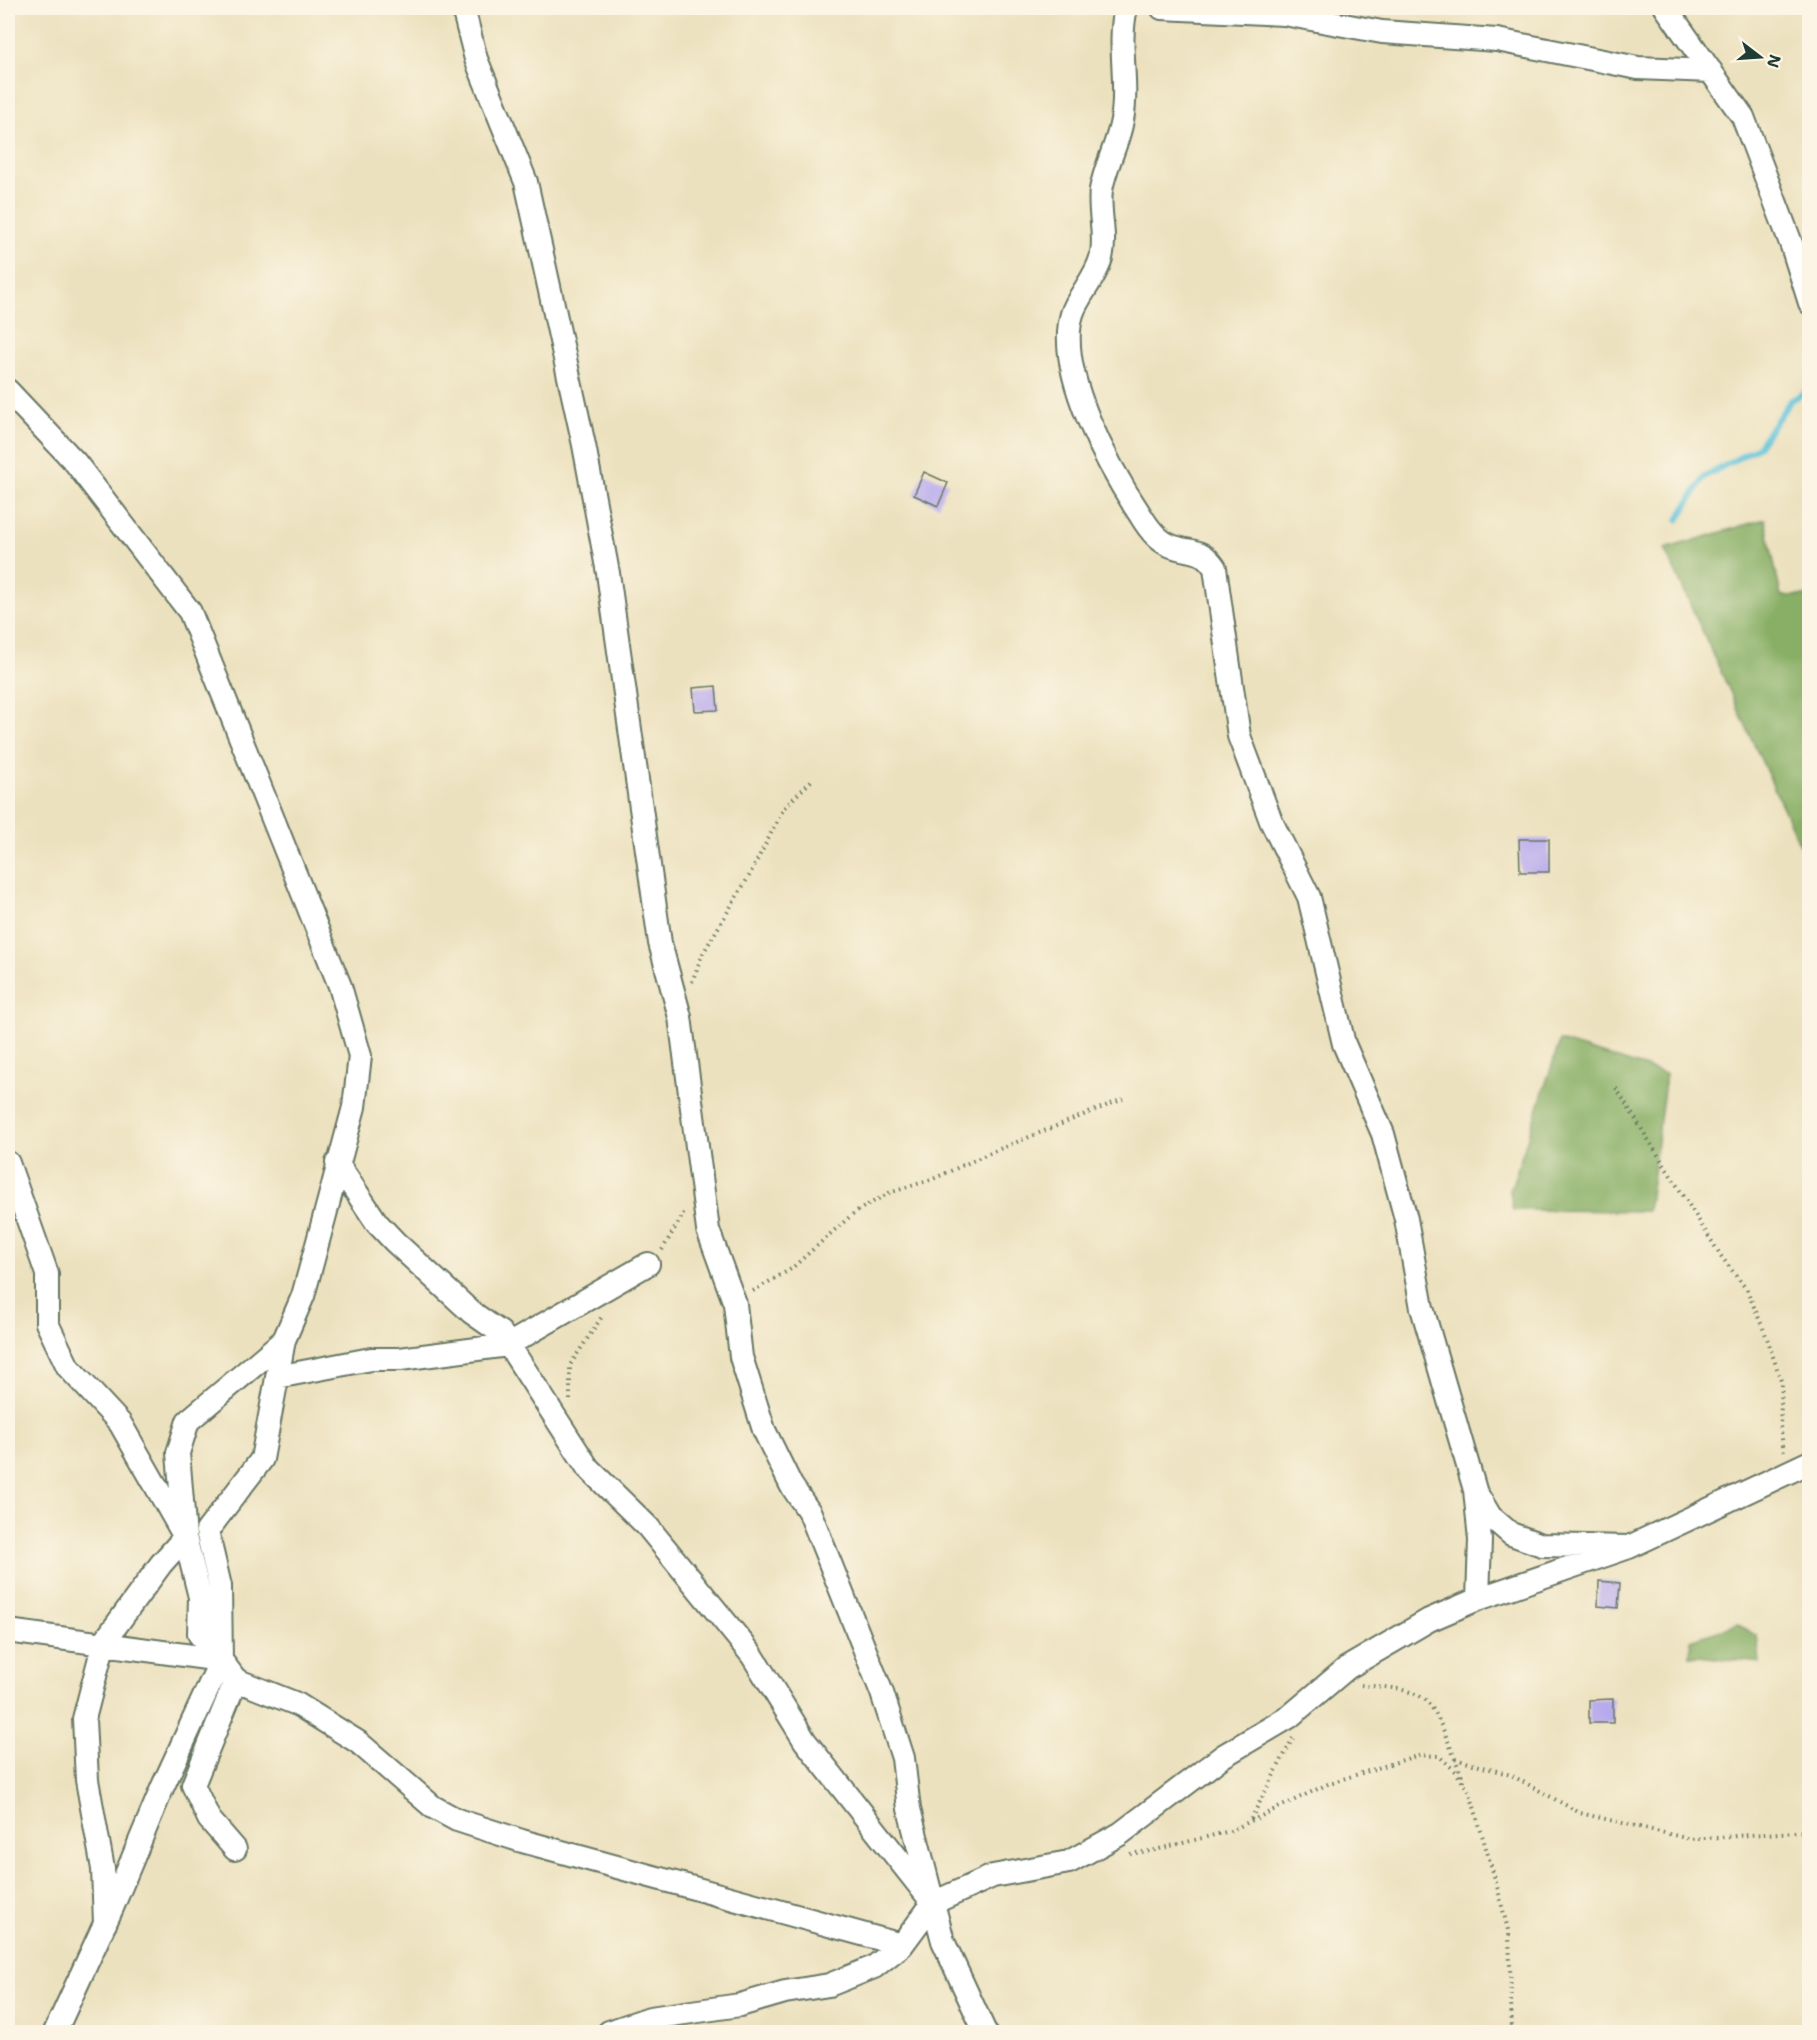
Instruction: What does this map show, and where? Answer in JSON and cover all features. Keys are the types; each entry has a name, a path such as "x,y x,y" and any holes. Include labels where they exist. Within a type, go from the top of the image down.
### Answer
{"street":[{"path":"464,8 476,59 526,182 584,445 608,573 660,943 680,1017 708,1230 735,1304 741,1357 764,1430 791,1485 815,1523 882,1693 903,1758 909,1809 943,1941 985,2032"},
{"path":"1125,8 1122,25 1123,120 1101,191 1101,258 1072,314 1069,347 1078,389 1107,459 1142,518 1160,540 1170,546 1199,552 1208,557 1215,568 1239,736 1271,821 1309,897 1344,1044 1383,1134 1406,1219 1422,1308 1475,1490 1480,1540 1478,1599"},
{"path":"1162,8 1284,14 1382,32 1497,40 1638,68 1711,71"},
{"path":"1666,8 1743,117 1792,246 1809,303"},
{"path":"8,391 75,462 190,612 340,986 360,1056 354,1107 337,1162 303,1296 284,1340 262,1459 207,1531 220,1586 221,1660 55,2032"},
{"path":"337,1162 377,1223 471,1312 501,1333 588,1468 648,1527 753,1655 805,1741 933,1903"},
{"path":"8,1163 47,1274 47,1323 51,1332 68,1367 120,1423 185,1537"},
{"path":"277,1377 371,1359 400,1359 508,1345 648,1264"},
{"path":"284,1340 188,1421 178,1453 185,1537 200,1597 199,1634 236,1680 297,1704 358,1742 433,1807 456,1820 591,1861 902,1946"},
{"path":"609,2032 650,2018 740,2004 785,1992 829,1985 874,1967 902,1946 933,1903 993,1876 1069,1862 1120,1834 1223,1756 1289,1717 1347,1668 1429,1620 1478,1599 1629,1547 1809,1462"},
{"path":"1475,1490 1490,1516 1510,1533 1542,1545 1629,1547"},
{"path":"105,1924 104,1869 87,1780 84,1719 104,1642 161,1564 185,1537"},
{"path":"8,1631 58,1639 104,1642 221,1660"},
{"path":"235,1849 209,1819 194,1785 236,1680"}],"path":[{"path":"691,986 702,955 749,876 784,808 814,778"},
{"path":"1616,1088 1721,1256 1747,1290 1767,1338 1782,1384 1780,1426 1787,1473"},
{"path":"735,1304 791,1269 855,1212 889,1193 933,1179 1123,1098"},
{"path":"1359,1685 1387,1687 1412,1694 1430,1704 1470,1793 1509,1934 1512,2032"},
{"path":"1251,1821 1277,1775 1296,1733"},
{"path":"1123,1855 1155,1850 1230,1831 1330,1783 1419,1755 1439,1756 1456,1772 1470,1793"},
{"path":"1455,1759 1511,1775 1581,1813 1690,1839 1809,1832"}],"green space":[{"path":"1765,519 1781,596 1809,596 1809,865 1665,549"},
{"path":"1560,1041 1666,1074 1648,1211 1513,1210 1510,1191"},
{"path":"1738,1624 1757,1636 1760,1663 1690,1655 1691,1640"}],"building":[{"path":"924,472 948,483 938,506 914,495"},
{"path":"716,686 718,710 695,711 693,688"},
{"path":"1519,839 1549,839 1549,872 1520,872"},
{"path":"1599,1581 1620,1583 1618,1608 1598,1606"},
{"path":"1613,1699 1613,1723 1589,1723 1589,1700"}],"waterway":[{"path":"1678,520 1704,477 1758,447 1790,401 1810,389"}]}
